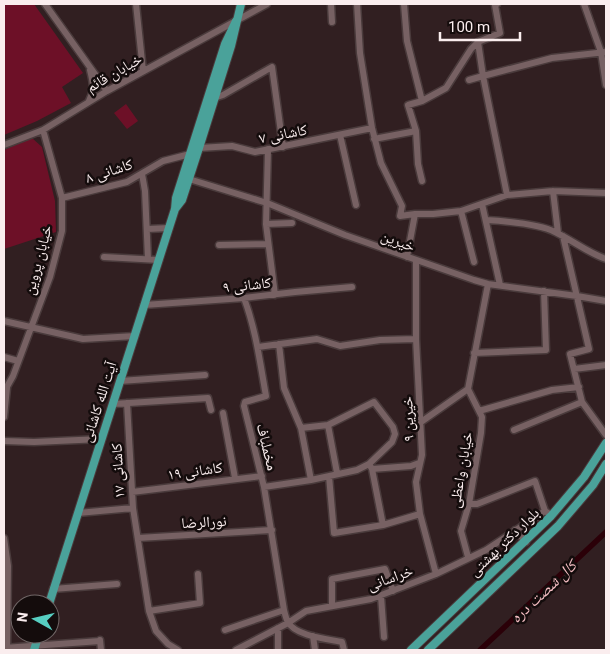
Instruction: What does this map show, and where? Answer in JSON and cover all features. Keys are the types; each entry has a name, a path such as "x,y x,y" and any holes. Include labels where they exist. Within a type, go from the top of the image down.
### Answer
{"main road":[{"name":"آیت الله کاشانی","path":"51,594 169,228 176,209 182,200 199,148 231,46 241,4"},
{"name":"آیت الله کاشانی","path":"176,209 176,198 225,44 236,21"},
{"name":"بلوار دکتر بهشتی","path":"411,650 526,542 548,513 584,477 606,444"},
{"name":"بلوار دکتر بهشتی","path":"428,650 558,526 606,464"},
{"path":"469,594 478,603"}],"street":[{"path":"45,4 107,91"},
{"path":"50,4 52,15"},
{"path":"136,4 143,70"},
{"name":"خیابان قائم","path":"4,145 44,130 143,70 267,4"},
{"path":"331,4 332,22"},
{"path":"357,4 360,53 374,139 381,163 402,206 400,216 461,211 507,195 553,191 606,193"},
{"path":"404,4 407,41 422,101"},
{"path":"422,180 418,164 416,131 408,104 422,101 446,88 463,59 478,42 500,33 495,5 497,4"},
{"path":"584,4 604,52 606,85"},
{"path":"478,42 482,76 507,195"},
{"path":"469,80 552,58 604,52"},
{"path":"88,65 94,87 88,102"},
{"path":"214,98 223,95 272,67 283,147"},
{"name":"کاشانی ۷","path":"199,148 232,146 255,152 372,128"},
{"name":"خیابان پروین","path":"4,417 5,390 50,277 62,231 62,198 44,130"},
{"path":"374,139 416,131"},
{"path":"340,135 356,206"},
{"path":"268,149 266,224 275,295"},
{"name":"کاشانی ۸","path":"62,198 127,182 163,161 190,154"},
{"path":"142,174 148,259"},
{"name":"خیرین","path":"189,179 267,203 345,235 488,284 606,301"},
{"path":"553,191 561,235 589,349 570,354 582,402 606,434"},
{"path":"482,204 500,285"},
{"path":"461,211 474,262"},
{"path":"407,257 415,214"},
{"path":"486,220 506,221 553,230 597,256 606,259"},
{"path":"266,224 292,224"},
{"path":"147,229 169,228"},
{"path":"219,245 268,244"},
{"path":"104,257 159,260"},
{"name":"خیرین ۹","path":"416,260 416,339 422,455 416,482 420,514 436,574"},
{"path":"421,422 468,389 488,284"},
{"name":"کاشانی ۹","path":"144,305 244,298 352,287"},
{"path":"474,353 546,350 544,291"},
{"path":"244,298 250,313 258,347 317,339 340,346 380,340 416,339"},
{"path":"4,321 83,339 134,336"},
{"path":"279,344 284,388 301,428 311,480"},
{"name":"مخملباف","path":"258,347 266,396 244,403 262,476 284,610 288,623"},
{"path":"4,357 18,361"},
{"path":"574,369 606,365"},
{"path":"120,381 205,375"},
{"path":"479,411 552,390 579,387"},
{"name":"خیابان واعظی","path":"468,389 482,417 469,504 461,531 468,557"},
{"path":"113,404 208,398 212,410"},
{"path":"301,428 328,425 374,402 393,426 394,434 392,442 370,467"},
{"path":"514,430 582,402"},
{"name":"کاشانی ۱۷","path":"127,403 133,508 149,611 156,631 168,644 178,650"},
{"path":"223,413 235,478"},
{"path":"328,425 337,473"},
{"path":"4,441 34,442 102,439"},
{"path":"264,487 311,480 370,467 410,466 419,463"},
{"path":"370,467 382,525"},
{"name":"کاشانی ۱۹","path":"132,492 262,476"},
{"path":"329,476 334,533 382,525 420,514"},
{"path":"469,504 477,504 535,481 548,513"},
{"path":"78,513 133,508"},
{"name":"خراسانی","path":"236,650 288,623 306,611 332,605 371,600 436,574 486,550 516,530 548,513"},
{"name":"نورالرضا","path":"138,538 272,530"},
{"path":"516,530 526,542"},
{"path":"4,538 6,648 34,648 100,640 101,650"},
{"path":"332,605 332,578 385,569 393,591"},
{"path":"149,611 200,604 198,574"},
{"path":"53,589 118,584"},
{"path":"381,596 384,637"},
{"path":"224,630 284,610"},
{"path":"288,623 295,630 342,642 344,650"},
{"path":"278,628 278,650"},
{"path":"313,636 315,650"},
{"path":"251,641 251,650"}],"shaded area":[{"path":"4,4 34,4 83,73 62,87 71,103 37,121 4,135"},
{"path":"126,104 138,121 127,129 114,113"},
{"path":"32,138 42,147 55,201 56,232 4,249 4,150"}],"waterway":[{"name":"کال شصت دره","path":"480,650 606,532"}]}
